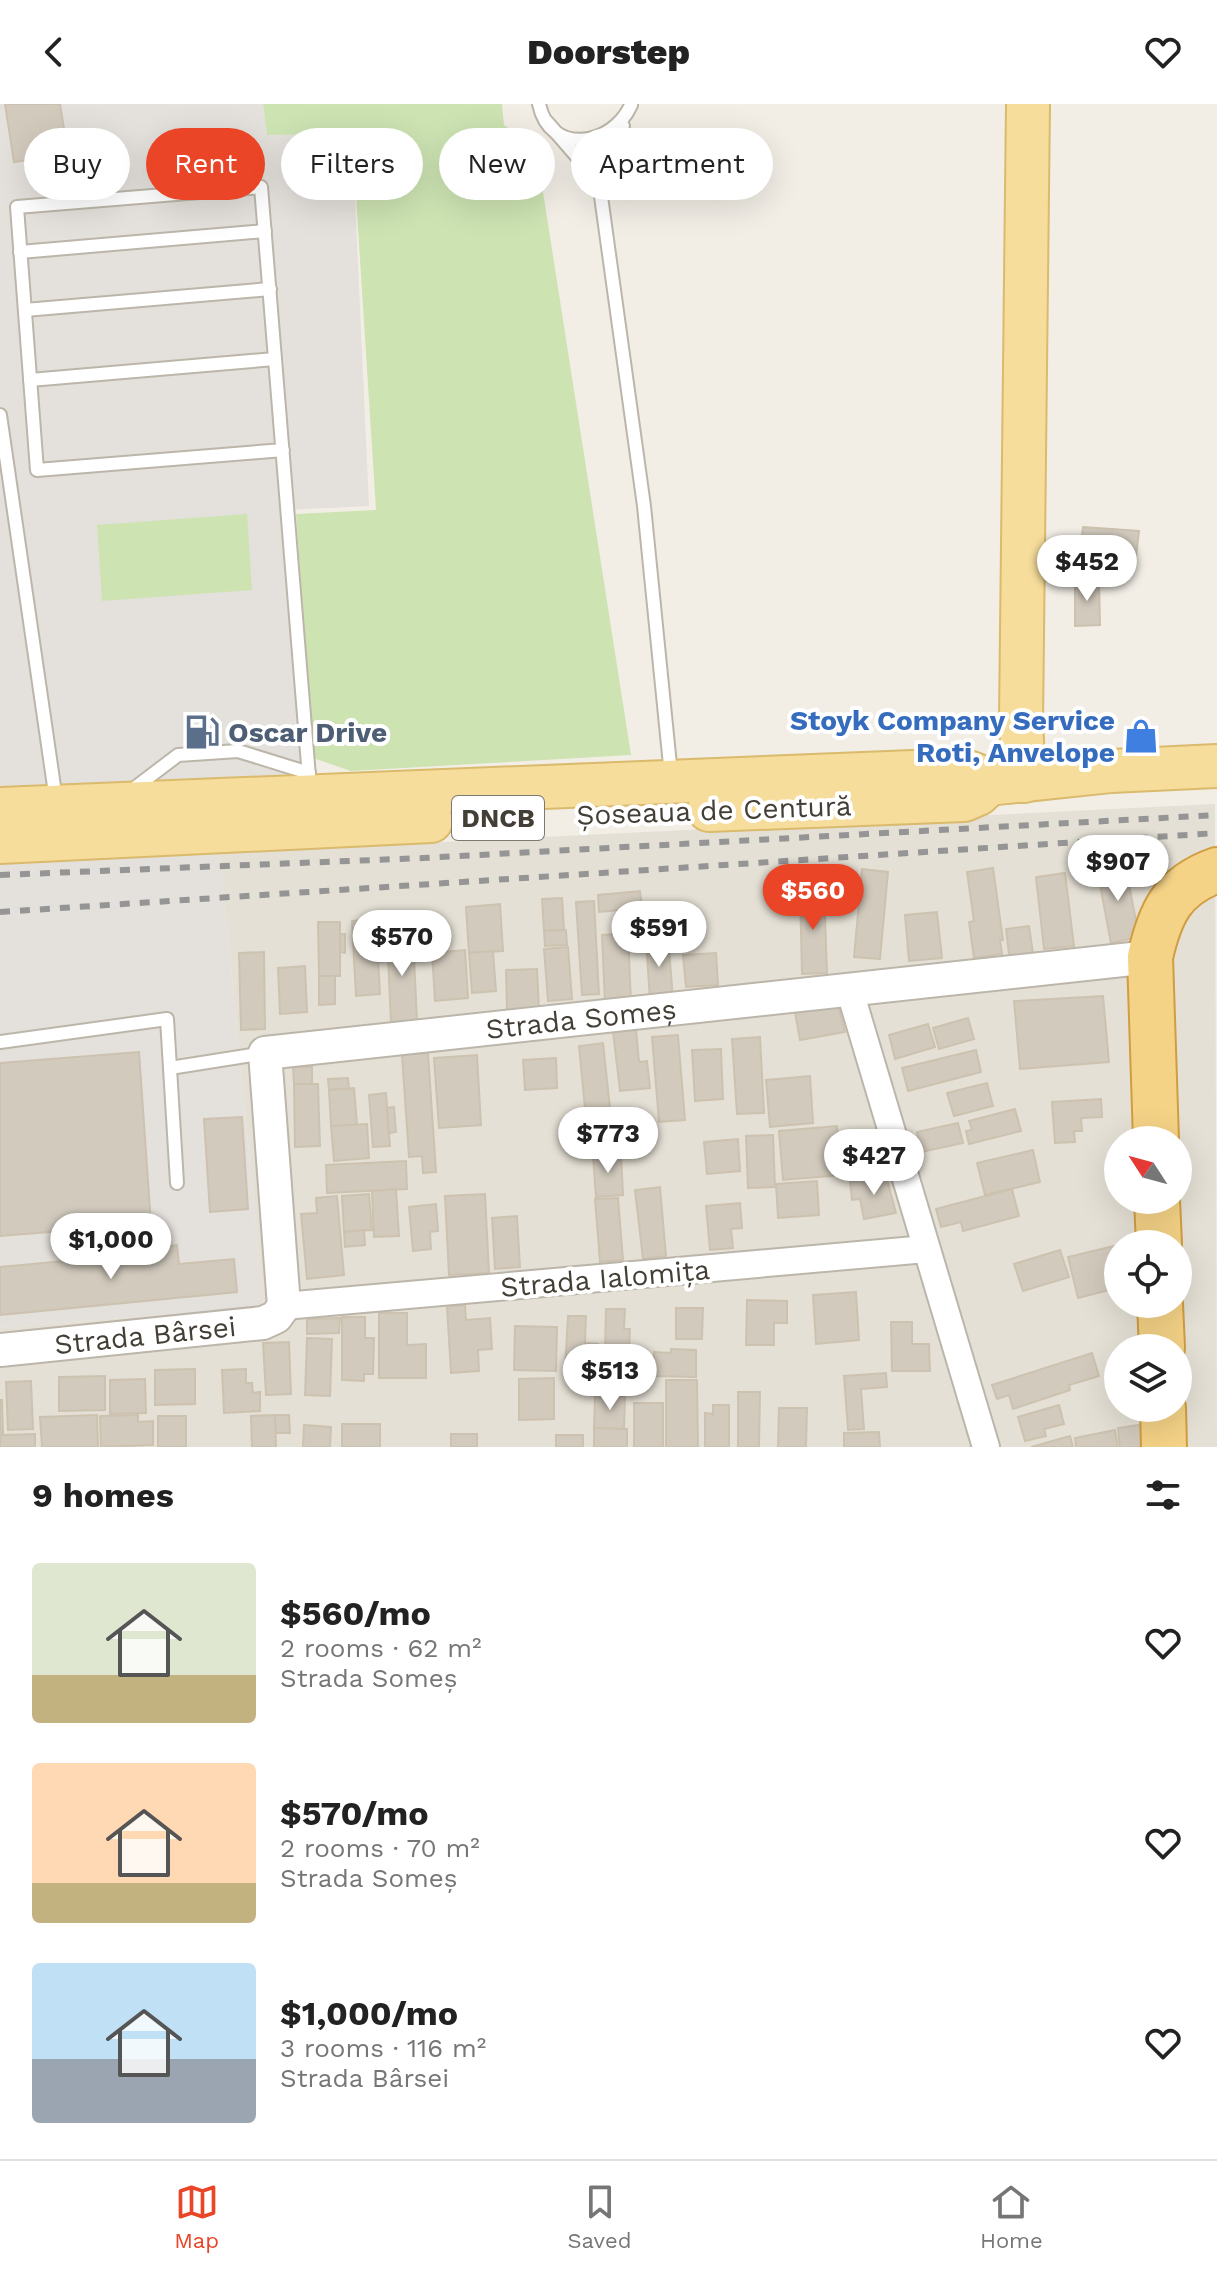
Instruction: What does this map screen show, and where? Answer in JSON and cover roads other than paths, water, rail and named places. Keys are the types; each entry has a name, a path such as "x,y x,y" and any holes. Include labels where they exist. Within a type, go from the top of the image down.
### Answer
{"highway":[{"path":"1156,1126 1150,957 1160,919 1172,899 1188,884 1217,870"},
{"path":"1163,1422 1164,1447"}],"main road":[{"path":"1007,782 1021,721 1028,104"},
{"name":"Șoseaua de Centură","path":"0,842 964,800 1007,782 1111,771 1217,766"},
{"name":"Șoseaua de Centură","path":"0,809 114,805 309,785 672,782 963,770 1007,782"}],"street":[{"name":"Strada Someș","path":"265,1053 1150,957"},
{"path":"849,988 986,1447"},
{"path":"265,1053 284,1306"},
{"name":"Strada Ialomița","path":"284,1306 926,1249"},
{"name":"Strada Bârsei","path":"0,1350 263,1323 276,1317 284,1306"}],"lane":[{"path":"539,104 547,122 571,150"},
{"path":"547,122 569,138 594,140 613,132 631,105"},
{"path":"621,128 631,105"},
{"path":"283,450 37,470 17,207 261,187 283,450 309,785"},
{"path":"602,200 644,506 672,782"},
{"path":"20,252 265,231"},
{"path":"25,310 270,289"},
{"path":"30,380 275,359"},
{"path":"0,415 57,807"},
{"path":"0,1042 167,1019 177,1183"},
{"path":"170,1068 265,1053"}],"railway":[{"path":"0,875 423,858 1217,815"},
{"path":"0,912 1217,833"}],"place":[{"name":"Oscar Drive","path":"202,732"},
{"name":"Stoyk Company Service Roti, Anvelope","path":"1141,736"}]}
